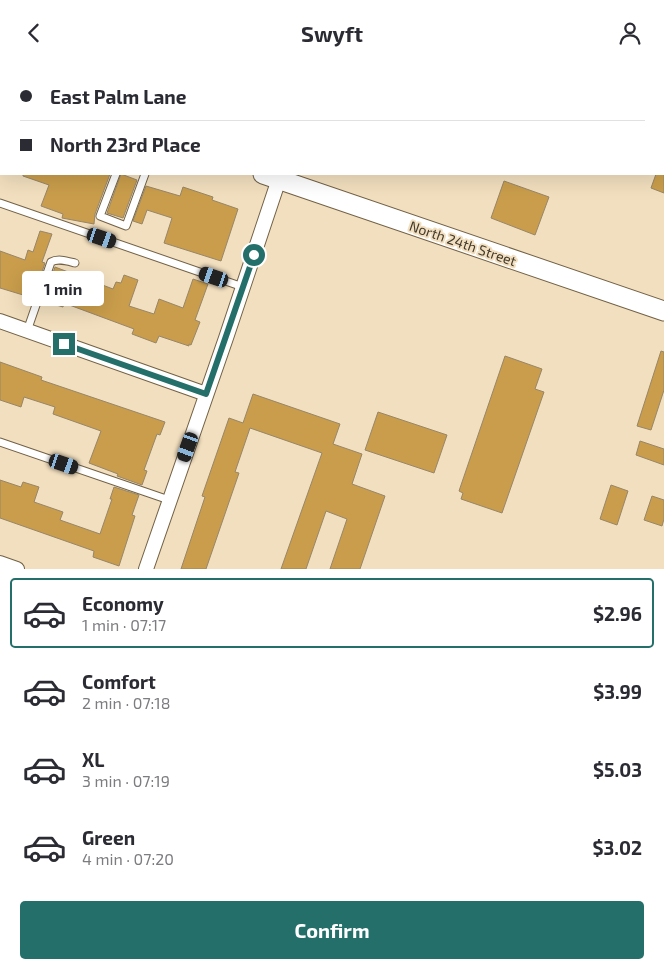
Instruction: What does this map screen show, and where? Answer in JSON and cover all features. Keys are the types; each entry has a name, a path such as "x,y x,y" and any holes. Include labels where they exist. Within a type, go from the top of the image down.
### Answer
{"main road":[{"name":"North 24th Street","path":"271,176 664,311"}],"street":[{"path":"146,569 243,287 271,176"},
{"path":"0,321 206,394"},
{"path":"0,563 17,569"}],"lane":[{"path":"116,175 100,216 126,226 145,175"},
{"path":"0,203 243,287"},
{"path":"27,331 51,262 61,260 75,263"},
{"path":"0,442 170,500"}],"building":[{"path":"110,175 95,214 94,224 62,218 63,214 41,206 49,185 23,176"},
{"path":"121,175 137,180 123,218 107,213"},
{"path":"656,175 664,175 664,193 651,188"},
{"path":"504,181 549,197 535,235 491,218"},
{"path":"146,186 180,196 183,187 213,197 212,200 238,209 221,261 164,243 172,218 147,210 142,224 133,221"},
{"path":"40,231 52,234 42,262 45,263 33,298 0,288 0,251 25,260 28,250 33,252"},
{"path":"55,267 113,289 116,282 121,283 124,275 138,280 129,306 154,314 159,299 183,308 193,279 208,284 195,320 200,322 191,345 189,344 189,346 159,336 156,343 132,334 134,329 64,303 63,307 43,301"},
{"path":"661,351 664,352 664,390 651,430 637,426"},
{"path":"505,356 542,369 535,389 544,392 502,513 461,499 463,493 459,491"},
{"path":"0,362 42,377 41,380 165,422 160,435 157,434 144,470 147,471 142,485 89,463 101,431 53,414 55,407 24,397 21,407 0,400"},
{"path":"253,394 340,424 333,444 362,454 352,484 385,496 360,569 330,569 347,519 326,511 306,569 281,569 322,453 250,428 235,472 239,473 206,569 181,569 205,497 202,496 229,418 243,423"},
{"path":"378,412 447,435 434,473 365,450"},
{"path":"640,441 664,449 664,465 636,455"},
{"path":"0,480 21,487 23,482 39,487 34,502 63,512 60,520 100,534 112,499 110,499 114,487 139,495 132,515 135,516 119,566 93,557 94,551 0,518"},
{"path":"611,485 628,491 617,525 600,519"},
{"path":"652,496 664,500 662,526 644,520"}],"route":[{"path":"64,344 206,394 254,255"}]}
